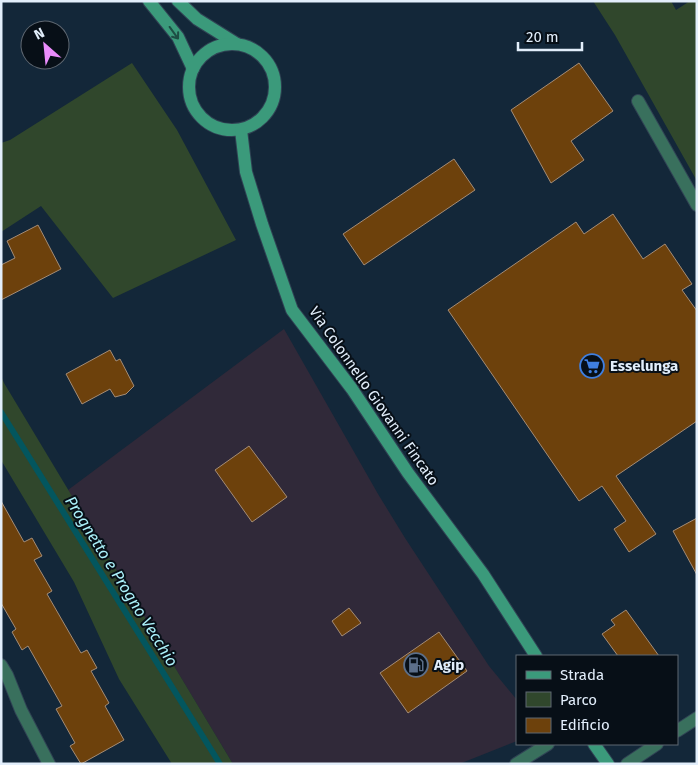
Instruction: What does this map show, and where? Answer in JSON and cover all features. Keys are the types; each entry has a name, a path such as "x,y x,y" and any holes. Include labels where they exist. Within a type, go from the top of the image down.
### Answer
{"main road":[{"path":"149,1 178,37 193,69"},
{"path":"178,1 198,19 237,44 261,54 272,69 276,84 272,105 264,117 254,125 242,130 228,131 215,128 199,116 190,99 188,89 193,69 198,61 211,50 228,44 237,44"},
{"name":"Via Colonnello Giovanni Fincato","path":"242,130 246,172 292,310 352,389 408,473 483,574 535,655"},
{"path":"595,745 608,764"}],"street":[{"path":"638,101 697,205"},
{"path":"3,672 49,764"},
{"path":"678,730 697,718"},
{"path":"516,764 546,745"},
{"path":"627,764 656,745"}],"shaded area":[{"path":"284,329 405,538 489,666 516,699 516,741 459,764 233,764 68,490"}],"green space":[{"path":"593,1 671,1 676,10 690,1 697,1 697,181 615,35"},
{"path":"132,63 177,130 236,240 113,298 41,206 1,232 1,143 10,140"},
{"path":"1,376 233,764 172,764 119,679 74,582 1,460"}],"building":[{"path":"579,63 613,111 571,141 584,160 551,183 511,110"},
{"path":"454,159 475,190 364,265 343,234"},
{"name":"Esselunga","path":"613,214 643,259 665,244 692,284 682,290 697,311 697,421 616,476 656,534 629,552 614,529 626,521 602,486 579,501 448,310 576,222 584,234"},
{"path":"38,225 61,269 1,300 1,265 15,258 7,241"},
{"path":"110,350 116,361 120,359 134,386 126,394 115,397 110,389 82,404 66,374"},
{"path":"249,446 287,497 252,522 215,470"},
{"path":"1,501 24,542 32,538 42,556 34,560 52,591 47,594 81,653 87,650 97,668 91,671 109,703 105,706 124,740 81,764 70,746 75,743 56,709 62,706 28,646 22,650 12,632 16,629 1,603"},
{"path":"697,518 697,575 673,531"},
{"path":"349,608 361,623 342,636 332,621"},
{"path":"626,610 658,655 617,655 602,634 615,625 611,620"},
{"path":"439,632 467,671 408,713 380,673"}],"waterway":[{"name":"Prognetto e Progno Vecchio","path":"1,412 220,764"}],"place":[{"name":"Esselunga","path":"592,366"},
{"name":"Agip","path":"416,665"}]}
